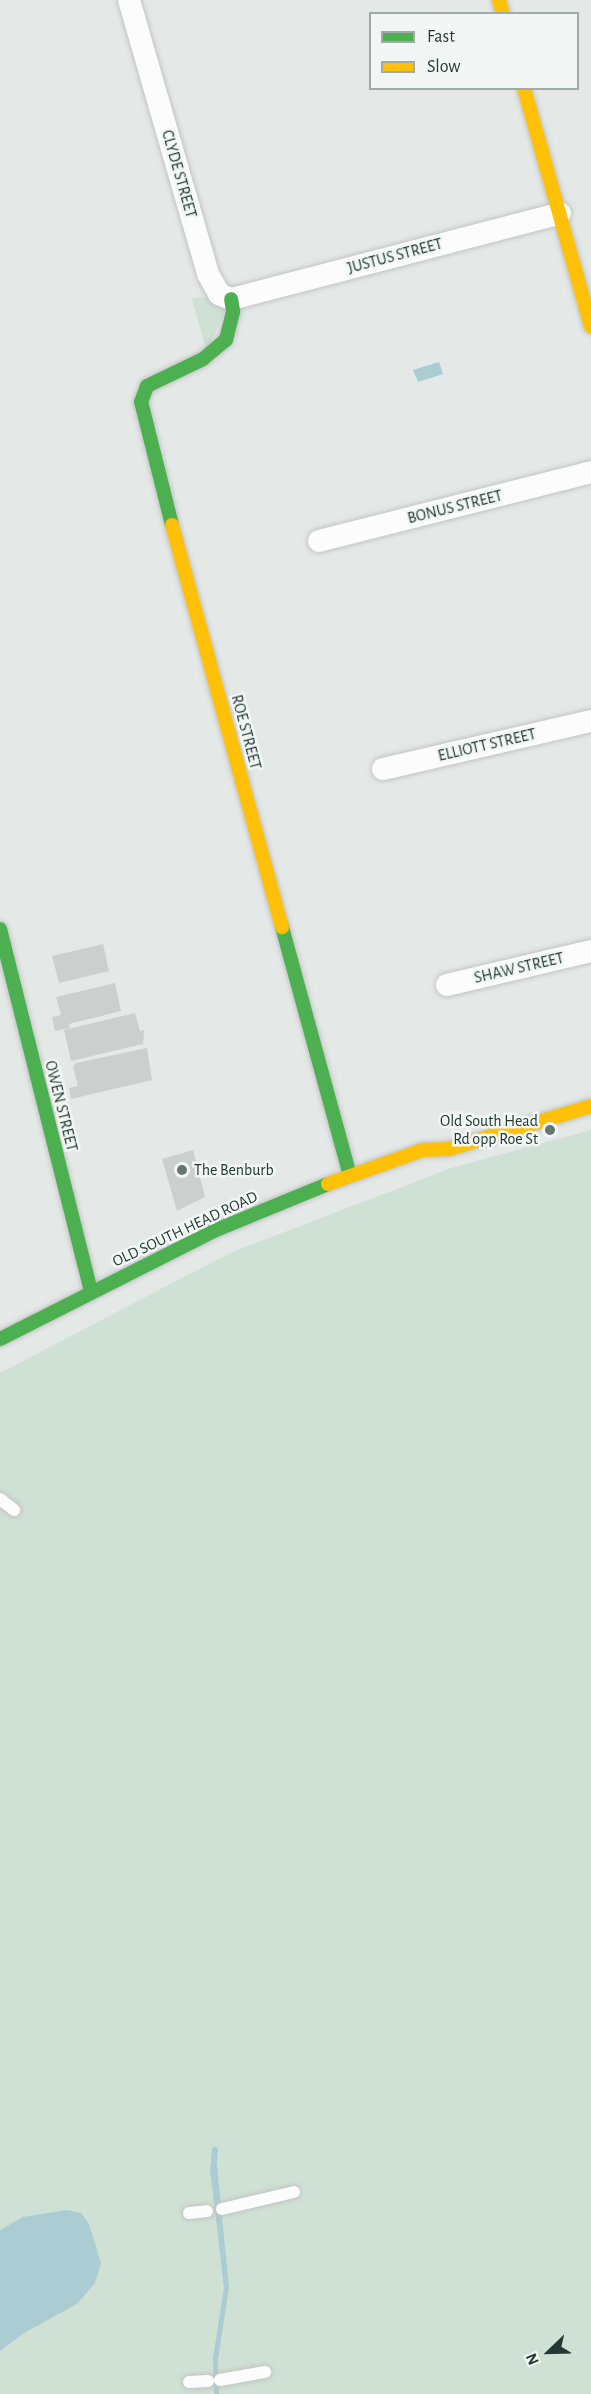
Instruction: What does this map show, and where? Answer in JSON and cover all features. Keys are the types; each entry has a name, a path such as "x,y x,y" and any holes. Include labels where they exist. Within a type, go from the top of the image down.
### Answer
{"street":[{"name":"CLYDE STREET","path":"129,0 208,274 219,294 231,299"},
{"path":"525,90 591,327"},
{"name":"JUSTUS STREET","path":"231,299 560,213"},
{"name":"ROE STREET","path":"231,299 233,311 226,340 203,359 147,386 141,402 143,418 350,1175"},
{"name":"BONUS STREET","path":"319,541 591,472"},
{"name":"ELLIOTT STREET","path":"383,769 591,721"},
{"name":"OWEN STREET","path":"0,929 91,1292"},
{"name":"SHAW STREET","path":"447,985 591,951"},
{"path":"560,1100 591,1092"},
{"name":"OLD SOUTH HEAD ROAD","path":"0,1340 216,1230 350,1175 423,1150 449,1149 591,1106"},
{"name":"OLD SOUTH HEAD ROAD","path":"423,1150 442,1134"}],"lane":[{"path":"0,1499 14,1510"},
{"path":"222,2209 294,2192"},
{"path":"189,2213 207,2211"},
{"path":"189,2382 266,2372"}],"green space":[{"path":"208,296 225,309 207,352 192,299"},
{"path":"591,1130 591,2394 0,2394 0,1373 230,1253 454,1167"}],"water":[{"path":"439,362 443,374 418,382 413,370"},
{"path":"217,2166 229,2287 218,2359 219,2394 214,2394 213,2358 224,2288 210,2167"},
{"path":"67,2210 81,2213 89,2224 101,2263 95,2283 77,2304 24,2333 0,2351 0,2230 23,2217"}],"building":[{"path":"103,944 109,971 59,983 52,956"},
{"path":"115,983 121,1011 69,1024 70,1028 55,1031 52,1017 61,1015 56,997"},
{"path":"135,1013 140,1031 144,1030 143,1044 71,1061 64,1030"},
{"path":"147,1048 152,1080 71,1099 69,1088 78,1086 73,1066 76,1063"},
{"name":"The Benburb","path":"193,1150 205,1197 177,1211 162,1159"}],"waterway":[{"path":"213,2173 215,2150"}],"traffic: fast":[{"path":"172,525 141,402 147,386 203,359 226,340 233,311 231,299"},
{"path":"282,927 350,1175"},
{"path":"0,929 91,1292"},
{"path":"0,1339 216,1230 328,1184"}],"traffic: slow":[{"path":"499,0 502,12"},
{"path":"525,90 591,327"},
{"path":"172,525 282,927"},
{"path":"328,1184 423,1150 449,1149 591,1106"}],"place":[{"name":"Old South Head Rd opp Roe St","path":"550,1130"},
{"name":"The Benburb","path":"182,1170"}]}
